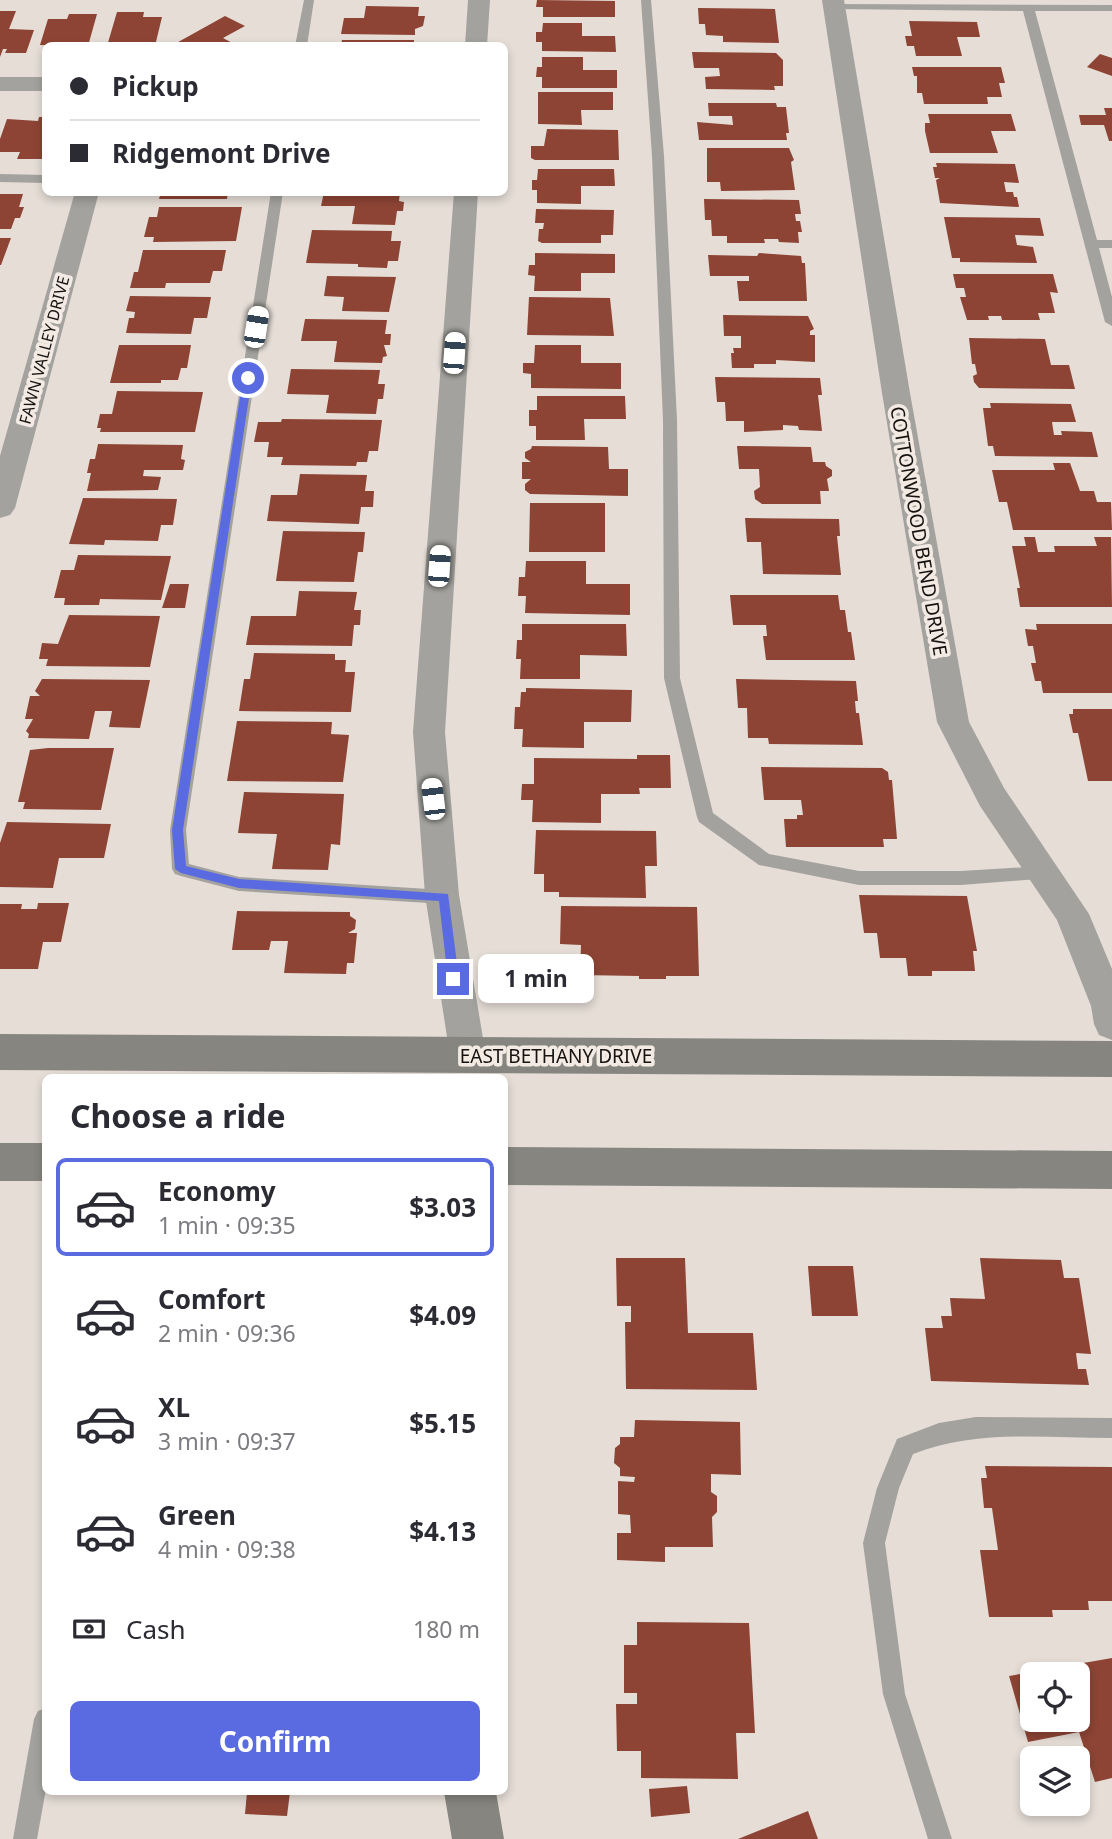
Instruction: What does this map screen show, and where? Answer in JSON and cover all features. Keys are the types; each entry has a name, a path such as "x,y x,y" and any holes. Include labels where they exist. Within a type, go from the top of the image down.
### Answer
{"main road":[{"name":"EAST BETHANY DRIVE","path":"0,1052 470,1067 1112,1059"},
{"path":"0,1162 42,1163"},
{"path":"508,1167 1112,1170"},
{"path":"471,1795 478,1839"}],"street":[{"path":"476,42 479,0"},
{"name":"COTTONWOOD BEND DRIVE","path":"833,3 953,722 992,797 1072,914 1110,1006 1112,1024"},
{"path":"0,84 42,84"},
{"name":"FAWN VALLEY DRIVE","path":"0,508 86,196"},
{"path":"466,196 429,732 430,775 453,979 470,1067"}],"lane":[{"path":"302,42 309,0"},
{"path":"646,0 658,156 670,420 672,678 705,817 765,860 859,878 961,878 1045,873"},
{"path":"833,3 1112,8"},
{"path":"1028,7 1112,322"},
{"path":"0,178 42,179"},
{"path":"276,196 178,830 181,869 239,884 444,897"},
{"path":"1091,244 1112,244"},
{"path":"940,1839 894,1694 874,1543 888,1488 905,1446 939,1433 976,1427 1112,1428"},
{"path":"25,1839 42,1742"}],"building":[{"path":"537,0 615,1 615,17 543,17 543,7 536,7"},
{"path":"366,6 419,7 418,16 425,16 423,26 415,29 415,35 341,34 344,18 364,18"},
{"path":"698,8 775,9 779,43 723,42 723,36 706,35 705,24 699,24"},
{"path":"0,11 16,11 9,29 34,30 26,53 5,53 7,49 3,49 0,57"},
{"path":"117,12 144,12 143,17 162,17 156,42 108,42"},
{"path":"69,14 97,14 89,42 42,42 40,45 48,19 67,19"},
{"path":"225,16 245,26 223,38 230,42 178,42"},
{"path":"909,21 977,22 980,37 957,37 962,56 916,56 914,46 907,46 905,36 912,36"},
{"path":"543,23 582,23 582,36 615,36 616,52 542,51 542,42 536,42 536,32 542,32"},
{"path":"342,40 414,40 414,42"},
{"path":"692,52 776,53 783,60 783,86 774,86 775,90 706,89 705,77 720,76 719,68 694,68"},
{"path":"1100,54 1112,58 1112,76 1087,67"},
{"path":"542,57 583,57 583,70 617,70 617,88 542,88 542,77 536,77 537,67 542,67"},
{"path":"912,67 1001,67 1005,83 999,83 1002,97 987,97 988,104 924,104 922,93 917,93 917,76 914,76"},
{"path":"538,92 613,92 613,110 581,110 582,125 538,124"},
{"path":"708,103 776,103 777,107 786,107 789,133 786,133 787,140 699,140 697,122 733,125 732,116 709,116"},
{"path":"1104,108 1112,108 1112,141 1109,141 1104,125 1081,125 1079,115 1106,115"},
{"path":"928,114 1011,114 1016,131 991,131 998,153 930,153 925,131 925,123 930,123"},
{"path":"39,117 42,117 42,159 17,159 20,152 0,152 0,139 7,119 38,121"},
{"path":"547,129 618,130 619,160 535,160 531,158 531,146 544,146"},
{"path":"707,148 789,148 794,160 791,162 795,190 721,191 720,182 707,182"},
{"path":"936,163 1015,164 1019,183 1004,182 1006,192 1013,192 1014,197 1017,197 1019,207 940,203 936,180 940,178 935,178 933,167 937,167"},
{"path":"538,169 614,169 615,186 581,186 581,204 537,203 537,190 532,190 532,180 537,180"},
{"path":"0,194 23,194 19,207 24,207 20,218 15,218 11,229 0,229"},
{"path":"160,196 227,196 227,199 159,199"},
{"path":"323,196 400,196 399,201 404,202 403,211 397,211 395,225 352,224 355,206 321,206"},
{"path":"704,199 799,200 801,214 795,214 796,221 800,221 802,232 798,232 799,243 764,239 765,243 727,243 727,236 712,236 711,220 705,220"},
{"path":"159,207 242,207 236,241 153,242 154,237 144,237 149,217 157,217"},
{"path":"536,209 614,210 613,235 601,235 601,243 542,243 538,241 539,229 543,229 544,223 535,223"},
{"path":"944,217 1040,218 1044,236 1015,235 1017,245 1033,247 1037,263 960,262 960,258 952,258"},
{"path":"312,230 392,231 391,241 401,241 398,261 388,261 387,268 358,267 358,264 306,263"},
{"path":"0,238 11,238 1,265 0,265"},
{"path":"143,250 226,250 222,271 213,271 210,283 166,283 165,288 130,288 134,272 138,272"},
{"path":"535,253 615,254 615,273 581,273 581,291 534,291 535,276 528,275 529,265 535,265"},
{"path":"759,253 801,256 802,263 805,263 807,301 739,301 737,281 749,281 749,276 710,276 708,255 757,256"},
{"path":"953,274 1053,274 1058,293 1050,292 1055,313 1038,313 1040,320 1002,320 1001,316 988,316 989,320 967,320 960,297 966,297 964,288 956,288"},
{"path":"327,276 396,277 389,312 342,311 344,297 324,296"},
{"path":"130,296 211,297 207,318 194,318 191,334 126,333 129,318 134,318 135,312 126,311"},
{"path":"529,297 610,298 614,336 527,335"},
{"path":"723,315 808,316 814,329 810,331 810,335 815,335 815,362 776,360 776,364 754,364 754,368 732,368 731,353 734,353 733,348 741,348 741,336 724,336"},
{"path":"305,319 387,320 385,334 391,334 390,345 384,345 387,356 383,357 382,363 334,362 337,341 301,341"},
{"path":"969,338 1045,339 1051,365 1069,365 1075,389 979,388 974,382 973,376 977,374 975,364 972,364"},
{"path":"119,345 191,345 187,368 181,368 178,380 161,380 161,383 110,383"},
{"path":"535,345 581,345 581,363 621,363 621,389 531,388 531,374 523,373 523,363 534,363"},
{"path":"291,369 380,370 378,384 385,384 383,399 378,399 376,414 326,413 329,395 287,394"},
{"path":"715,377 820,378 822,395 818,395 822,431 799,430 798,426 783,425 783,430 744,432 744,421 726,421 725,402 717,402"},
{"path":"117,391 203,392 195,432 100,432 101,428 97,428 100,414 112,414"},
{"path":"537,396 625,396 626,419 584,419 585,440 536,440 536,426 529,426 529,410 537,410"},
{"path":"990,403 1071,404 1076,422 1052,422 1054,435 1062,435 1061,431 1092,432 1098,457 995,456 993,446 988,446 983,408 991,408"},
{"path":"282,419 382,420 378,451 369,451 367,462 357,462 356,466 281,465 283,457 267,457 269,442 254,442 258,422 281,422"},
{"path":"98,444 183,445 183,470 144,470 143,476 161,477 158,490 87,491 91,473 87,473 90,459 95,459"},
{"path":"532,446 608,447 609,469 628,469 628,496 530,494 525,490 525,484 531,479 522,479 522,462 531,462 525,458 525,452"},
{"path":"737,446 811,447 813,462 825,462 832,470 832,476 827,479 829,491 820,491 821,504 762,504 755,499 754,491 760,487 759,469 739,469"},
{"path":"1053,463 1070,463 1080,491 1094,491 1097,502 1111,502 1112,530 1013,530 1007,502 999,502 992,470 1055,470"},
{"path":"300,474 367,475 365,491 374,491 373,507 361,507 359,524 267,521 271,495 297,495"},
{"path":"83,498 177,499 173,525 161,525 158,541 105,540 104,545 69,544"},
{"path":"530,503 605,503 605,552 529,552"},
{"path":"745,518 839,519 840,536 837,536 841,575 763,574 761,542 747,542"},
{"path":"283,531 365,532 363,552 358,552 354,582 276,581"},
{"path":"1024,537 1035,537 1038,552 1055,552 1054,546 1097,546 1094,537 1111,537 1112,607 1020,607 1017,588 1020,588 1012,546 1026,546"},
{"path":"78,555 171,556 161,600 100,599 99,605 64,605 65,598 54,598 61,570 74,570"},
{"path":"526,561 586,561 586,584 630,584 630,615 525,613 526,596 518,596 519,577 525,577"},
{"path":"170,584 189,584 185,608 162,608"},
{"path":"299,591 357,592 354,610 361,610 360,625 354,625 352,646 246,645 251,616 296,616"},
{"path":"730,595 838,595 840,610 845,610 848,632 851,632 855,660 766,660 763,636 767,636 766,625 733,625"},
{"path":"69,615 160,616 150,667 46,666 48,659 39,659 42,643 58,644"},
{"path":"522,624 626,624 627,656 580,655 580,679 520,679 521,659 516,659 517,640 522,640"},
{"path":"1036,624 1112,624 1112,693 1043,693 1041,681 1035,681 1031,663 1036,663 1033,646 1028,646 1025,629 1037,630"},
{"path":"254,653 335,654 335,660 346,660 345,672 355,672 351,712 239,711 244,679 250,679"},
{"path":"42,679 150,680 140,728 109,727 112,711 95,711 89,739 28,738 26,731 33,719 25,719 30,696 40,696 35,691"},
{"path":"736,679 856,681 856,713 859,713 863,745 769,744 768,738 748,738 747,708 738,708"},
{"path":"526,688 632,690 631,722 584,722 584,748 522,747 523,729 514,729 515,707 520,707 521,692 526,692"},
{"path":"1073,709 1112,709 1112,781 1088,781 1078,733 1073,733 1069,714 1073,714"},
{"path":"237,721 332,722 331,734 349,735 343,782 227,781"},
{"path":"114,748 101,810 23,809 25,802 18,802 30,750"},
{"path":"637,755 670,755 671,788 639,788 640,794 601,794 601,823 532,822 533,800 521,800 522,784 534,784 534,758 637,759"},
{"path":"761,767 882,768 888,772 889,780 892,780 897,839 883,839 884,847 786,847 784,819 797,819 797,815 803,815 801,800 764,800"},
{"path":"244,792 344,794 340,845 331,844 328,870 272,869 277,834 238,833"},
{"path":"7,822 111,824 104,858 59,858 53,888 0,887 0,843"},
{"path":"536,830 656,831 657,866 645,866 646,898 559,897 559,892 544,892 544,874 534,874"},
{"path":"859,895 967,896 977,951 973,951 975,971 932,971 932,976 908,976 906,958 880,958 877,933 864,933"},
{"path":"38,903 69,903 61,942 43,942 38,969 0,969 0,904 22,904 21,909 37,909"},
{"path":"561,906 697,907 699,976 639,979 639,976 580,975 581,945 560,944"},
{"path":"237,911 350,912 350,916 356,920 355,929 348,933 357,933 354,963 347,963 346,974 284,973 288,941 271,941 269,950 232,950"},
{"path":"616,1258 685,1258 688,1333 753,1333 757,1390 626,1389 625,1322 631,1322 631,1306 617,1306"},
{"path":"980,1258 1061,1260 1064,1278 1079,1278 1091,1354 1076,1353 1078,1369 1086,1369 1089,1385 931,1381 925,1328 943,1328 941,1316 952,1316 950,1298 985,1299"},
{"path":"808,1266 853,1266 858,1316 812,1316"},
{"path":"635,1420 740,1422 741,1475 711,1474 711,1492 717,1496 717,1512 712,1517 713,1547 665,1547 665,1562 617,1560 617,1533 631,1533 630,1515 618,1514 618,1481 634,1482 635,1477 620,1476 620,1468 614,1463 615,1448 620,1444 620,1437 634,1437"},
{"path":"985,1466 1112,1467 1112,1601 1088,1601 1089,1610 1052,1610 1053,1617 989,1617 980,1550 998,1550 992,1508 984,1508 981,1478 987,1478"},
{"path":"637,1622 749,1623 755,1733 736,1733 738,1779 641,1778 641,1751 617,1751 616,1704 637,1704 637,1693 624,1693 624,1645 637,1645"},
{"path":"1112,1658 1112,1778 1095,1782 1090,1766 1090,1746 1083,1746 1079,1732 1090,1732 1089,1662"},
{"path":"1020,1674 1020,1714 1009,1676"},
{"path":"1025,1732 1079,1732 1028,1742"},
{"path":"687,1786 690,1813 651,1817 649,1789"},
{"path":"247,1795 290,1795 287,1816 245,1814"},
{"path":"808,1811 818,1839 738,1839"}],"route":[{"path":"248,378 178,830 181,869 239,884 444,897 453,979"}]}
